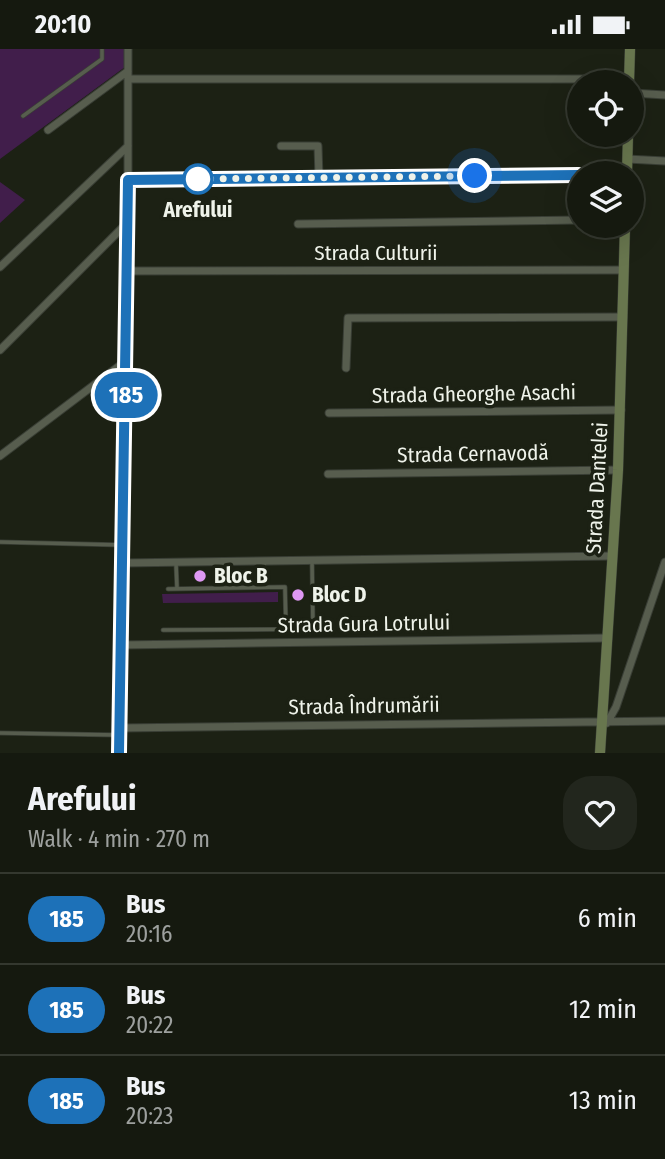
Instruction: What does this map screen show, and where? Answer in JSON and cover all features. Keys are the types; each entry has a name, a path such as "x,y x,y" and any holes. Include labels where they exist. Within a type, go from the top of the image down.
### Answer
{"street":[{"path":"119,753 127,360 128,49"},
{"path":"629,70 630,49"},
{"path":"48,130 128,75 567,80"},
{"path":"644,94 665,95"},
{"path":"0,267 128,146"},
{"path":"281,146 318,146 319,178"},
{"path":"628,147 627,159 665,161"},
{"path":"128,180 567,174"},
{"path":"298,224 567,220"},
{"path":"0,350 128,221"},
{"name":"Strada Dantelei","path":"600,753 605,723 621,409 625,238"},
{"name":"Strada Culturii","path":"128,271 624,270"},
{"path":"346,368 348,318 623,317"},
{"path":"0,456 127,360"},
{"name":"Strada Gheorghe Asachi","path":"329,413 621,409"},
{"name":"Strada Cernavodă","path":"328,474 618,470"},
{"path":"123,563 612,556"},
{"path":"605,723 665,562"},
{"name":"Strada Gura Lotrului","path":"121,645 608,638"},
{"name":"Strada Îndrumării","path":"120,731 665,721"}],"lane":[{"path":"23,116 102,59 102,49"},
{"path":"0,542 123,545"},
{"path":"163,631 313,629 312,560"},
{"path":"264,561 264,587"},
{"path":"176,562 177,589"},
{"path":"168,589 285,587 286,629"},
{"path":"0,733 120,731"}],"shaded area":[{"path":"0,49 125,49 125,67 0,159"},
{"path":"0,182 25,200 0,223"},
{"path":"278,592 278,602 163,603 162,594"}],"bus line":[{"name":"185","path":"119,753 128,180 567,175"}],"place":[{"name":"Arefului","path":"198,179"},
{"name":"Bloc B","path":"200,576"},
{"name":"Bloc D","path":"298,595"}],"route":[{"path":"198,179 475,176"}]}
